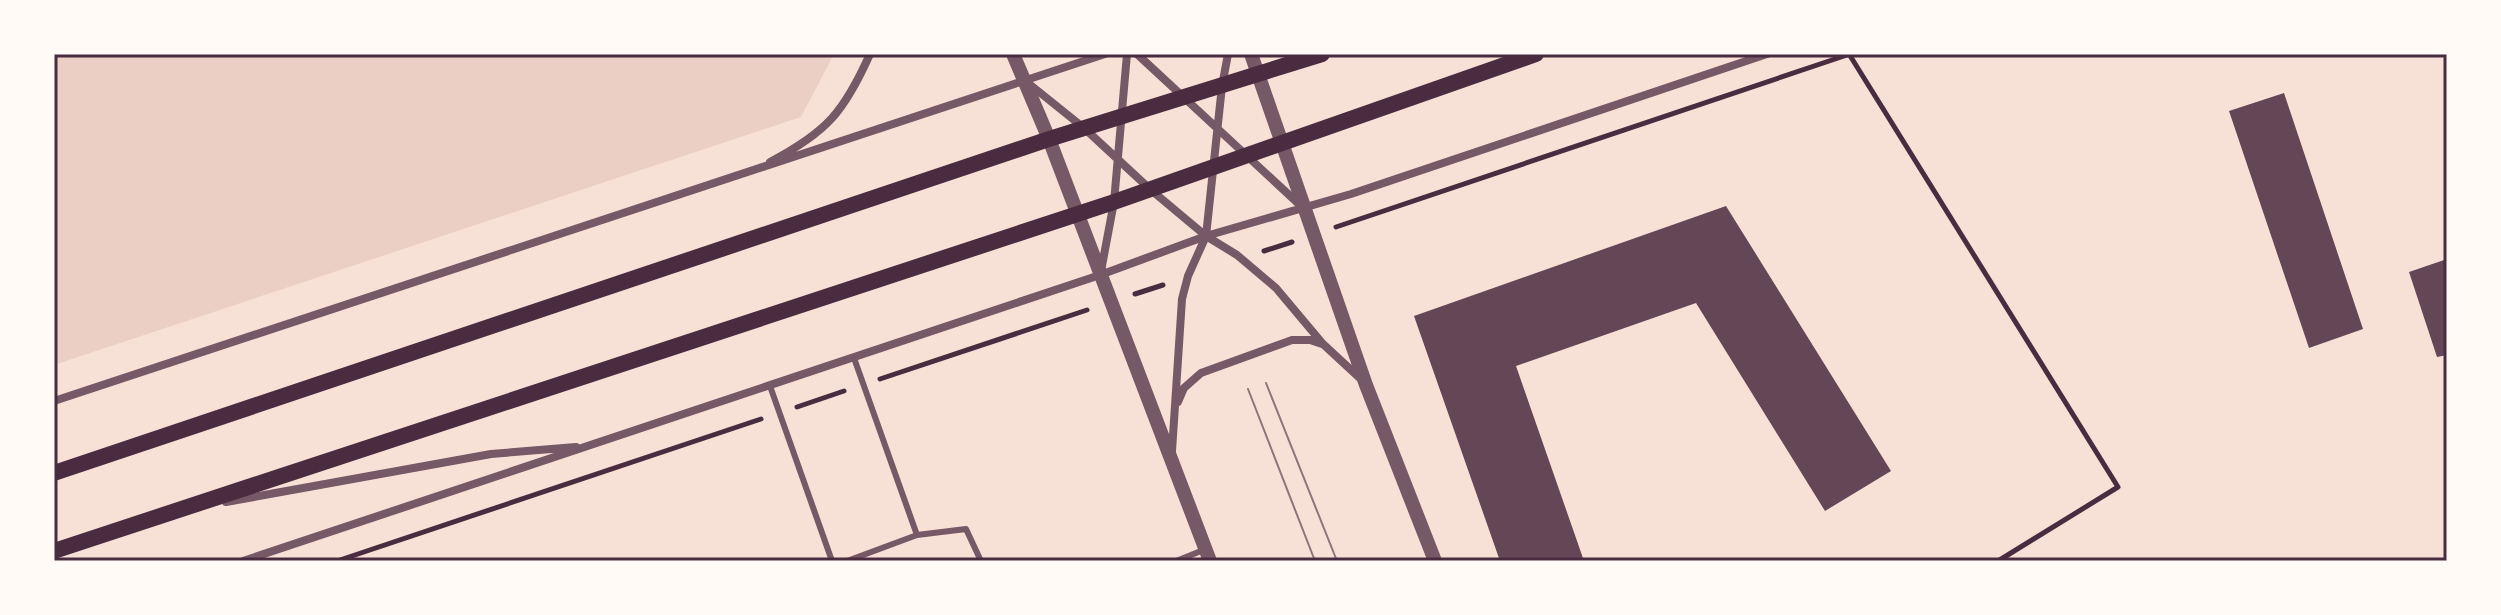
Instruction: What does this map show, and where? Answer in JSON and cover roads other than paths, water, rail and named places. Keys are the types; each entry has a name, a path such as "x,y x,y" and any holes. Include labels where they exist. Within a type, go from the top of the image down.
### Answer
{"main road":[{"path":"54,473 1049,139 1322,54"},
{"path":"54,551 1151,190 1536,54"}],"street":[{"path":"751,173 808,140 833,119 870,54"},
{"path":"1013,54 1049,139 1208,555"},
{"path":"54,401 1105,54"},
{"path":"1100,275 1114,202 1127,54"},
{"path":"1137,54 1304,209"},
{"path":"1172,459 1182,299 1188,276 1206,236 1228,54"},
{"path":"1251,54 1366,385 1435,561"},
{"path":"243,561 1100,275 1206,236 1304,209 1767,54"},
{"path":"1025,81 1084,128 1206,236 1237,255 1276,288 1323,344 1366,385"},
{"path":"1175,409 1184,388 1201,373 1292,340 1323,344"},
{"path":"174,511 491,454 589,446"}],"lane":[{"path":"854,358 917,535"},
{"path":"770,386 832,561"},
{"path":"847,561 917,535 966,529 981,561"},
{"path":"1176,561 1208,555"}],"tram line":[{"path":"1266,383 1337,561"},
{"path":"1248,389 1315,561"}]}
